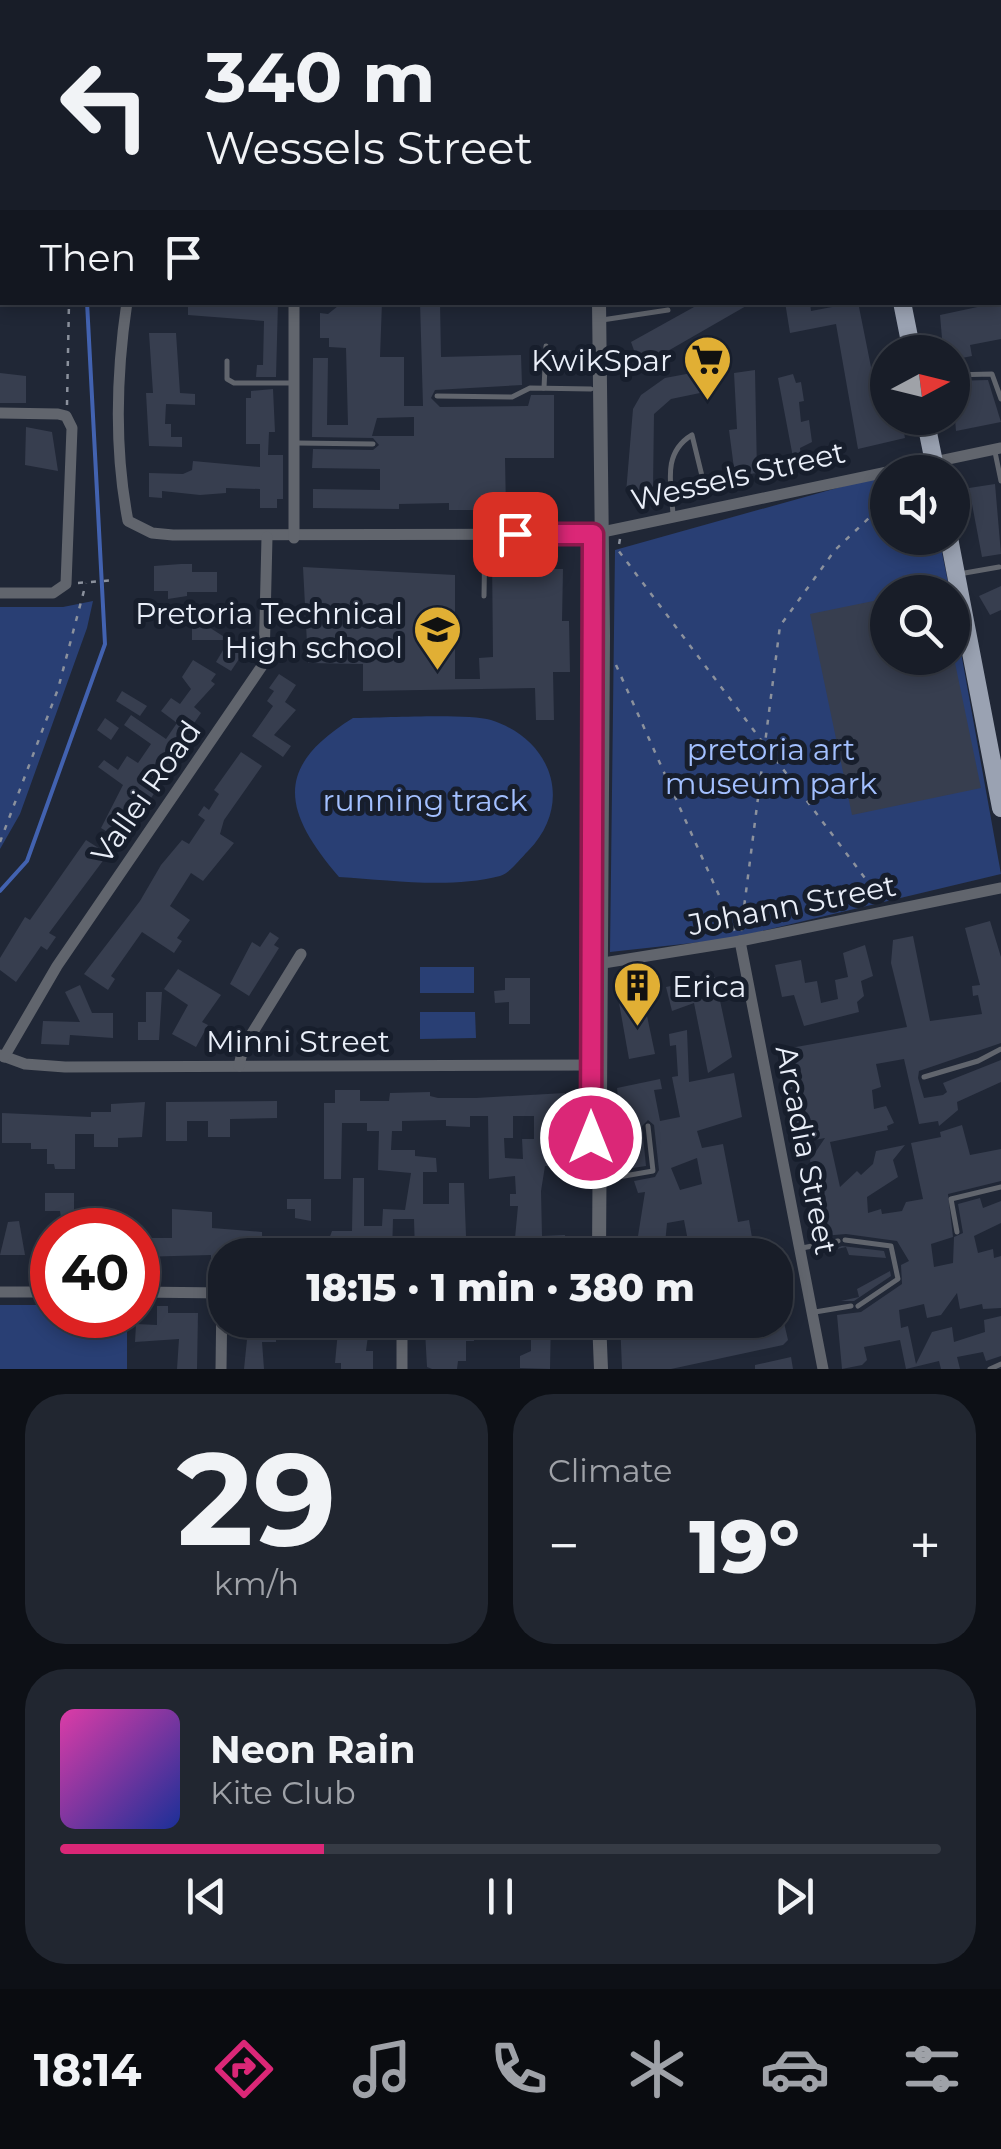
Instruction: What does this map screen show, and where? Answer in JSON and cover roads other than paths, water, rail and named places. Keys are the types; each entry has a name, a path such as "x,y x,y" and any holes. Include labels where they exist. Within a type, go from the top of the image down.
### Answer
{"main road":[{"path":"903,305 909,335"},
{"path":"952,555 994,738 1001,808"}],"street":[{"name":"Wessels Street","path":"126,305 116,428 128,521 152,534 294,538 598,533 870,479"},
{"path":"294,305 294,538"},
{"path":"591,305 603,636 595,964"},
{"path":"595,1238 599,305"},
{"path":"0,413 66,416 72,428 66,584 53,593 0,593"},
{"name":"Wessels Street","path":"970,457 998,449"},
{"name":"Vallei Road","path":"2,1056 57,966 264,662 267,537"},
{"name":"Johann Street","path":"595,964 740,942 1001,888"},
{"name":"Arcadia Street","path":"740,942 823,1369"},
{"path":"239,1066 244,1048 301,954"},
{"name":"Minni Street","path":"2,1056 55,1066 595,1065"},
{"path":"595,1065 596,1238"},
{"path":"0,1292 30,1292"},
{"path":"160,1292 208,1293"},
{"path":"221,1369 222,1338"},
{"path":"402,1338 402,1369"},
{"path":"591,1338 592,1369"},
{"path":"600,1338 601,1369"}],"lane":[{"path":"599,320 668,310"},
{"path":"544,388 546,346"},
{"path":"226,360 228,378 234,383 294,383"},
{"path":"970,375 992,374 1001,399"},
{"path":"437,396 517,396 526,390 544,388 592,389"},
{"path":"673,517 671,460 678,446 692,436 698,444 703,480"},
{"path":"294,443 373,444"},
{"path":"998,449 1001,481"},
{"path":"484,596 485,534"},
{"path":"956,574 999,567"},
{"path":"924,1078 978,1061 1001,1049"},
{"path":"598,1180 654,1171 648,1126"},
{"path":"957,1232 952,1199 1001,1187"},
{"path":"800,1249 841,1240 891,1246 898,1279 854,1306 812,1313"},
{"path":"990,1369 1001,1364"}],"waterway":[{"path":"0,891 27,861 105,644 87,305"}],"place":[{"name":"KwikSpar","path":"707,402"},
{"name":"Pretoria Technical High school","path":"438,672"},
{"name":"Erica","path":"637,1028"}],"park label":[{"name":"pretoria art museum park","path":"771,766"},
{"name":"running track","path":"425,800"}]}
